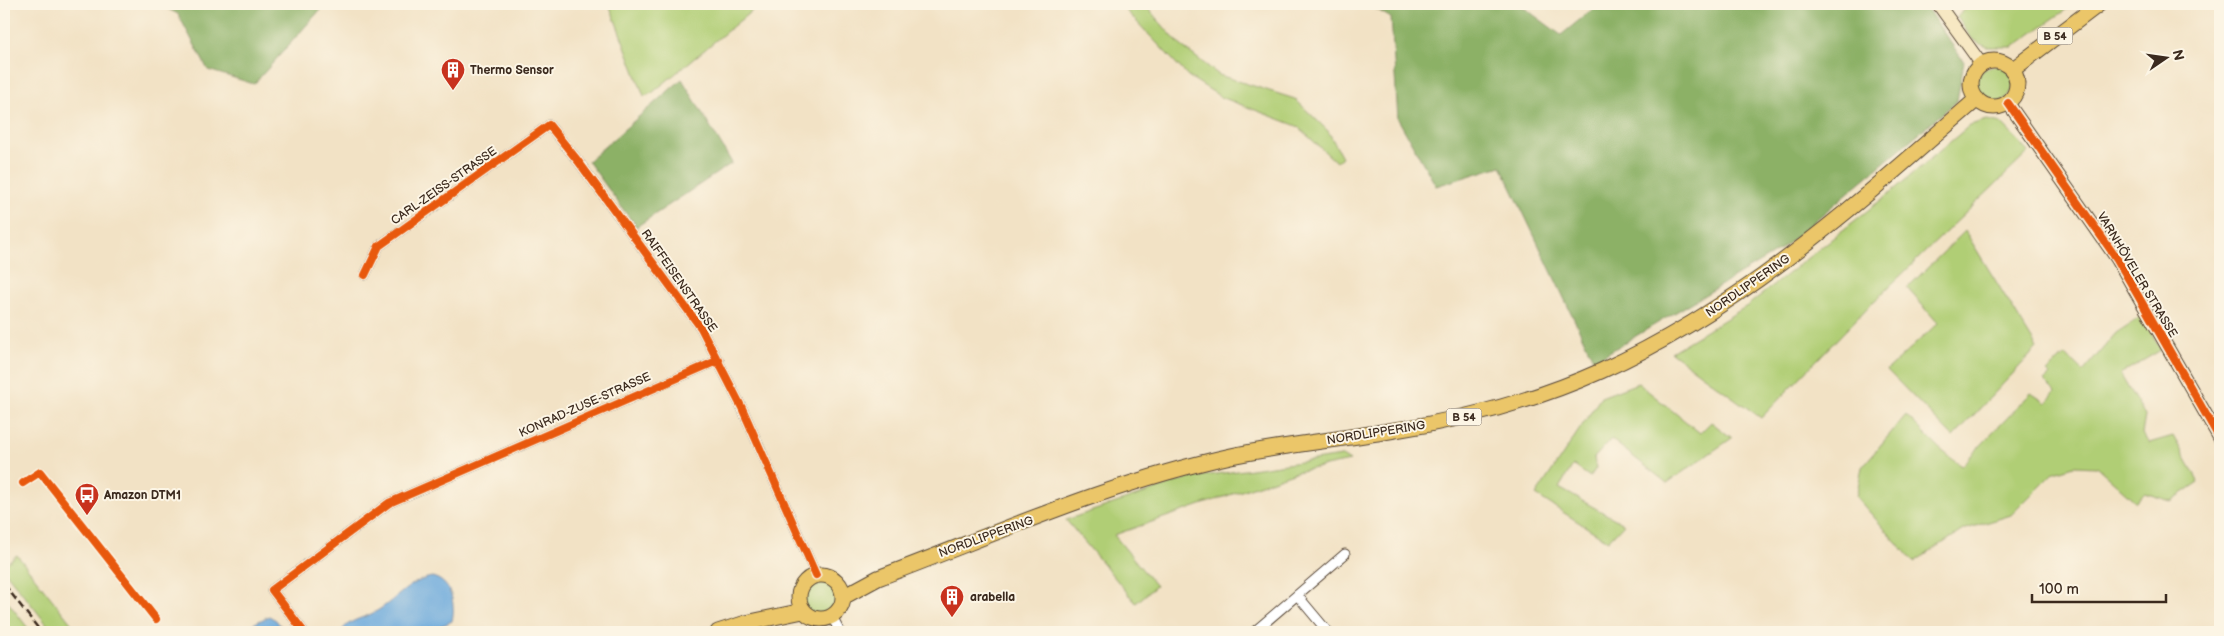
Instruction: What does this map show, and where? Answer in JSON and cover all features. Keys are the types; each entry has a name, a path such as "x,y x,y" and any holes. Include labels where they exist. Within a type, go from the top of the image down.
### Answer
{"main road":[{"name":"B 54","path":"2012,70 2099,4"},
{"path":"1998,61 2012,70 2017,79 2017,90 2008,103 1992,107 1977,99 1971,84 1974,73 1982,64 1998,61"},
{"name":"NORDLIPPERING","path":"841,590 878,578 1105,492 1165,472 1248,453 1459,418 1548,392 1598,372 1696,322 1791,257 1844,214 1977,99"},
{"path":"825,575 841,590 839,610 832,617 817,620 800,604 804,583 816,576 825,575"},
{"path":"718,632 800,604"}],"street":[{"path":"1938,4 1982,64"},
{"name":"VARNHÖVELER STRASSE","path":"2008,103 2117,258 2220,439"},
{"name":"CARL-ZEISS-STRASSE","path":"365,275 379,246 549,125"},
{"name":"RAIFFEISENSTRASSE","path":"549,125 578,161 701,328 719,360 816,576"},
{"name":"KONRAD-ZUSE-STRASSE","path":"304,632 272,590 389,503 719,360"},
{"path":"1254,632 1346,554"},
{"path":"1298,595 1328,632"},
{"path":"832,617 840,632"}],"green space":[{"path":"158,4 319,4 321,9 254,84 208,70 178,14"},
{"path":"609,4 760,4 652,93 644,96"},
{"path":"1120,4 1144,4 1179,44 1219,75 1295,99 1328,131 1342,157 1336,162 1297,126 1221,97 1188,76"},
{"path":"1368,4 1519,4 1561,35 1599,4 1924,4 1964,62 1957,101 1780,250 1594,361 1501,166 1436,186 1398,119 1391,18"},
{"path":"1971,4 2074,4 2013,47 1987,47 1972,39 1957,17"},
{"path":"1995,66 2002,67 2008,71 2012,77 2012,91 2008,97 2002,101 1995,102 1988,101 1982,97 1978,91 1977,84 1978,77 1982,71 1988,67"},
{"path":"682,79 732,163 636,227 588,161"},
{"path":"1987,120 2001,123 2029,152 1869,306 1761,418 1671,352 1747,306 1896,188 1970,125"},
{"path":"1965,231 2037,348 1953,437 1887,370 1938,323 1907,288"},
{"path":"2142,316 2161,350 2120,374 2145,416 2142,434 2149,443 2173,436 2199,482 2171,501 2144,493 2136,502 2097,467 2074,466 2054,472 2011,515 1963,530 1914,562 1856,497 1862,467 1906,415 1940,449 1961,466 2031,393 2046,403 2055,392 2044,381 2050,375 2047,372 2065,355 2083,372 2116,333"},
{"path":"1638,383 1700,433 1711,422 1732,438 1667,483 1611,439 1594,458 1596,468 1590,477 1573,465 1559,488 1624,524 1608,541 1536,495 1601,397"},
{"path":"1342,456 1350,461 1296,472 1114,535 1156,586 1136,603 1066,520 1189,478"},
{"path":"17,555 78,632 53,632 4,570 4,565"},
{"path":"821,580 834,585 839,598 834,611 821,616 808,611 803,598 808,585"},
{"path":"4,597 31,632 4,632"}],"water":[{"path":"432,577 444,583 451,594 452,621 441,626 414,631 341,632 350,623 379,610 415,583"},
{"path":"269,616 276,620 285,632 225,632 241,630"}],"railway":[{"path":"4,584 41,632"}],"cycle path":[{"path":"2008,103 2117,259 2220,439"},
{"path":"365,275 379,246 549,125 578,161 701,328 742,408 816,575"},
{"path":"304,632 272,590 389,503 719,360"},
{"path":"23,483 40,472 156,619"}],"place":[{"name":"Thermo Sensor","path":"453,91"},
{"name":"Amazon DTM1","path":"87,516"},
{"name":"arabella","path":"952,618"}]}
